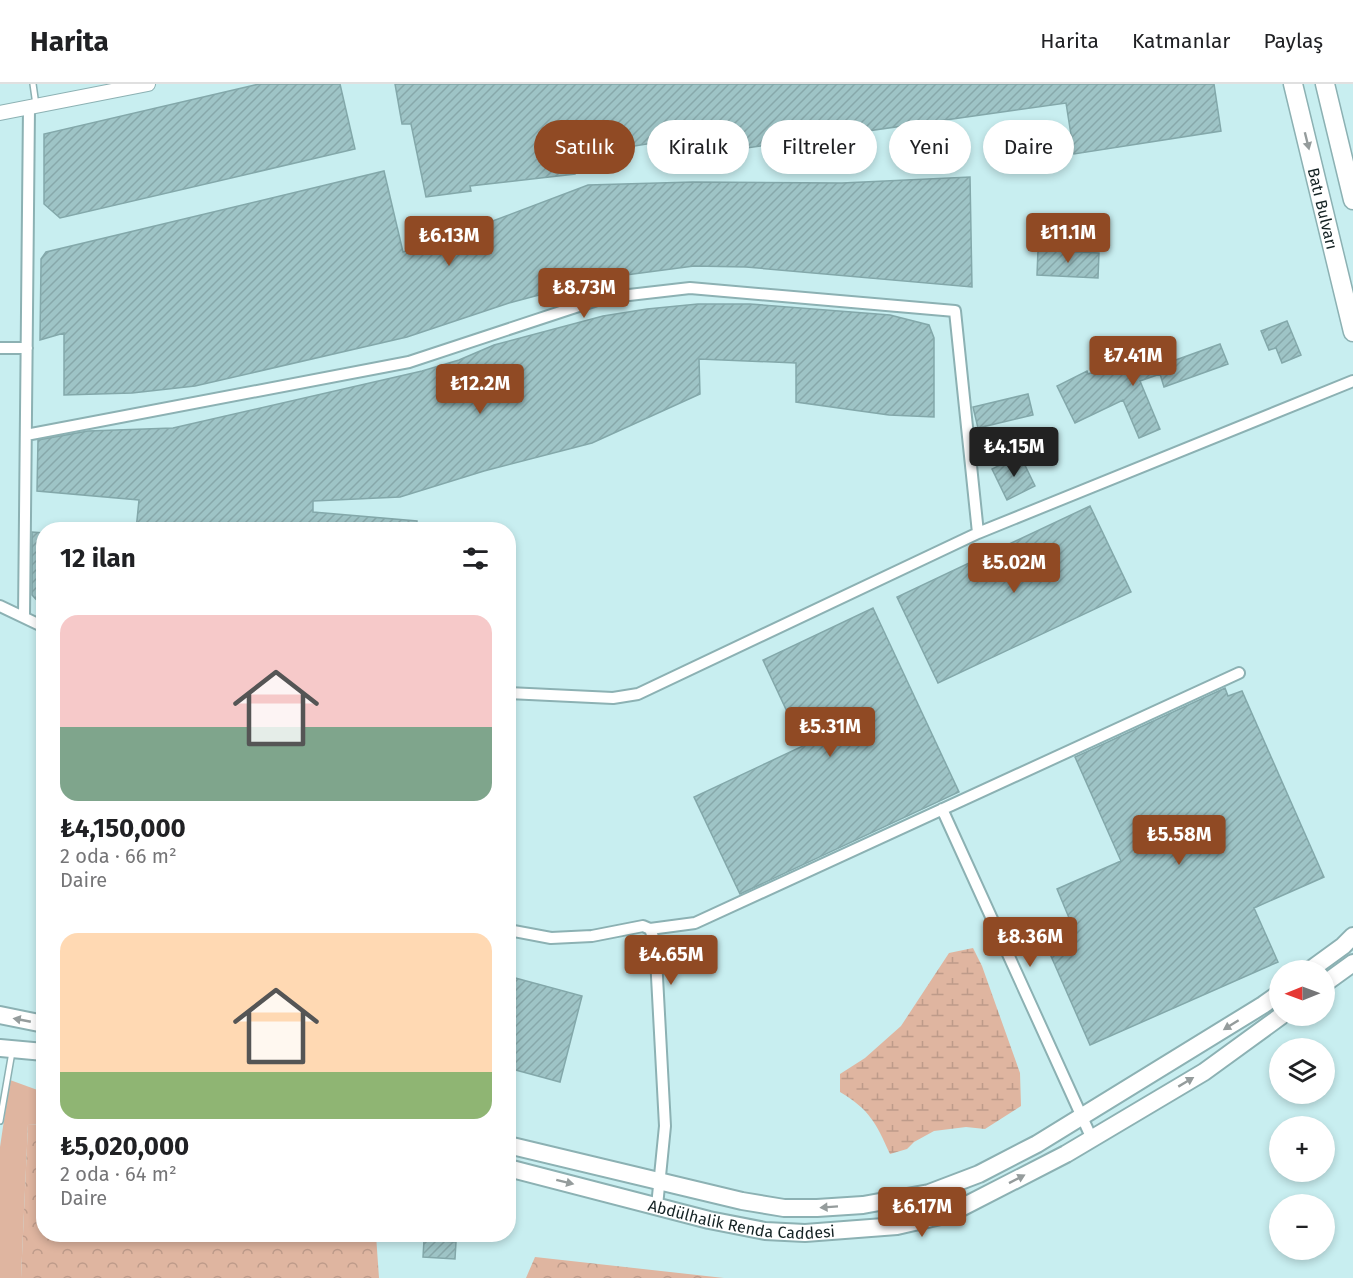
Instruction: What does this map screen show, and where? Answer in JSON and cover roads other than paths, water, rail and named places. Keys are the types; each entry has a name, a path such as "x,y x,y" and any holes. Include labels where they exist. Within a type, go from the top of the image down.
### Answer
{"main road":[{"name":"Batı Bulvarı","path":"1293,84 1353,332"},
{"name":"Batı Bulvarı","path":"1325,84 1353,200"},
{"path":"1324,960 1353,936"},
{"path":"1335,976 1353,963"},
{"name":"Abdülhalik Renda Caddesi","path":"516,1146 742,1201 784,1208 863,1205 929,1193 980,1174 1037,1144 1269,1001"},
{"path":"0,1015 36,1022"},
{"name":"Abdülhalik Renda Caddesi","path":"516,1169 710,1220 765,1231 805,1233 897,1226 949,1214 1092,1139 1204,1072 1269,1025"},
{"path":"6,1049 36,1051"}],"street":[{"path":"0,113 148,84"},
{"path":"24,617 33,107"},
{"path":"26,435 409,362 603,298 690,288 955,311 978,533"},
{"path":"0,348 27,348"},
{"path":"516,693 613,699 638,694 978,533 1353,381"},
{"path":"0,606 36,623"},
{"path":"516,931 551,938 592,936 643,926 650,929 695,922 1239,673"},
{"path":"942,809 1092,1139"},
{"path":"650,929 656,958 665,1126 657,1206"}],"lane":[{"path":"33,84 33,107"},
{"path":"0,1121 6,1049"}]}
